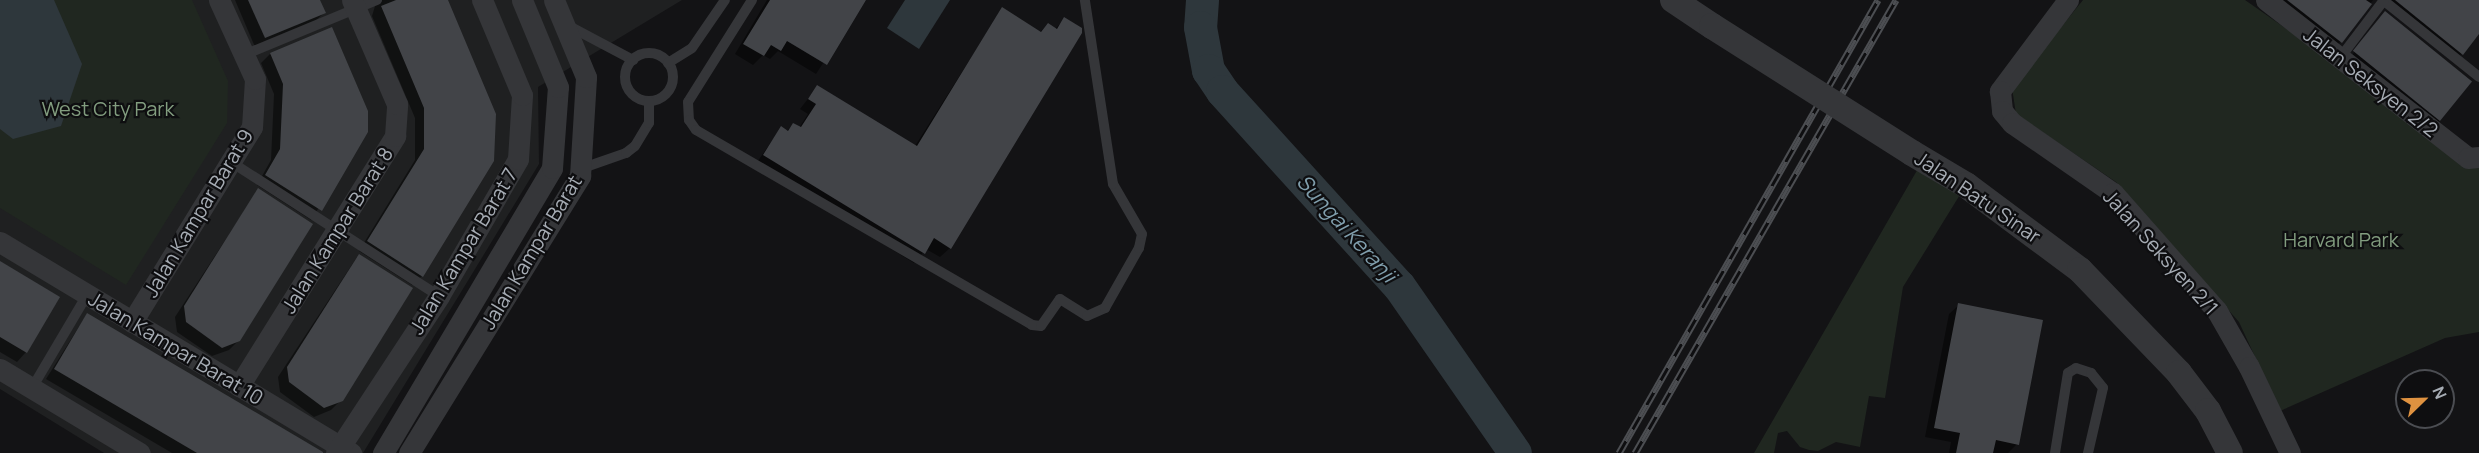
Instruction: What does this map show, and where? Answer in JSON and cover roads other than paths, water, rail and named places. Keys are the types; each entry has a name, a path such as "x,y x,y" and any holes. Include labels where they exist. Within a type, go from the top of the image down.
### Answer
{"street":[{"name":"Jalan Kampar Barat 9","path":"132,322 252,127 255,79 219,0"},
{"name":"Jalan Kampar Barat 7","path":"342,451 439,296 518,159 522,95 482,0"},
{"name":"Jalan Kampar Barat","path":"383,453 552,168 558,87 522,0"},
{"name":"Jalan Kampar Barat","path":"409,453 580,176 586,76 554,0"},
{"name":"Jalan Batu Sinar","path":"1673,0 1966,185 2080,270 2180,373 2208,411 2230,453"},
{"name":"Jalan Seksyen 2/1","path":"2068,0 2000,91 2002,111 2012,123 2113,193 2217,311 2249,367 2290,453"},
{"name":"Jalan Seksyen 2/2","path":"2268,1 2468,158 2479,157"},
{"name":"Jalan Kampar Barat 8","path":"240,386 395,136 397,104 354,4"},
{"name":"Jalan Kampar Barat 10","path":"0,242 240,386 342,451"},
{"path":"0,369 140,453"},
{"path":"421,389 441,401"}],"lane":[{"path":"244,55 354,4 377,0"},
{"path":"668,63 692,48 724,0"},
{"path":"752,0 688,102 689,120 696,130 1032,325 1041,326 1060,299 1087,316 1105,308 1139,248 1142,234 1113,184 1085,0"},
{"path":"2340,58 2383,0 2479,77"},
{"path":"564,23 633,60 655,54 668,63 672,84 663,96 649,101 635,96 626,82 633,60"},
{"path":"580,170 626,153 635,146 649,123 649,101"},
{"path":"231,162 439,296"},
{"path":"32,388 87,295"},
{"path":"2055,453 2068,373 2076,368 2091,373 2103,388 2088,453"}],"waterway":[{"name":"Sungai Keranji","path":"1202,0 1200,27 1208,70 1222,91 1399,286 1515,453"}],"railway":[{"path":"1619,453 1878,0"},
{"path":"1635,453 1896,0"}],"park label":[{"name":"West City Park","path":"108,108"},
{"name":"Harvard Park","path":"2341,239"}]}
